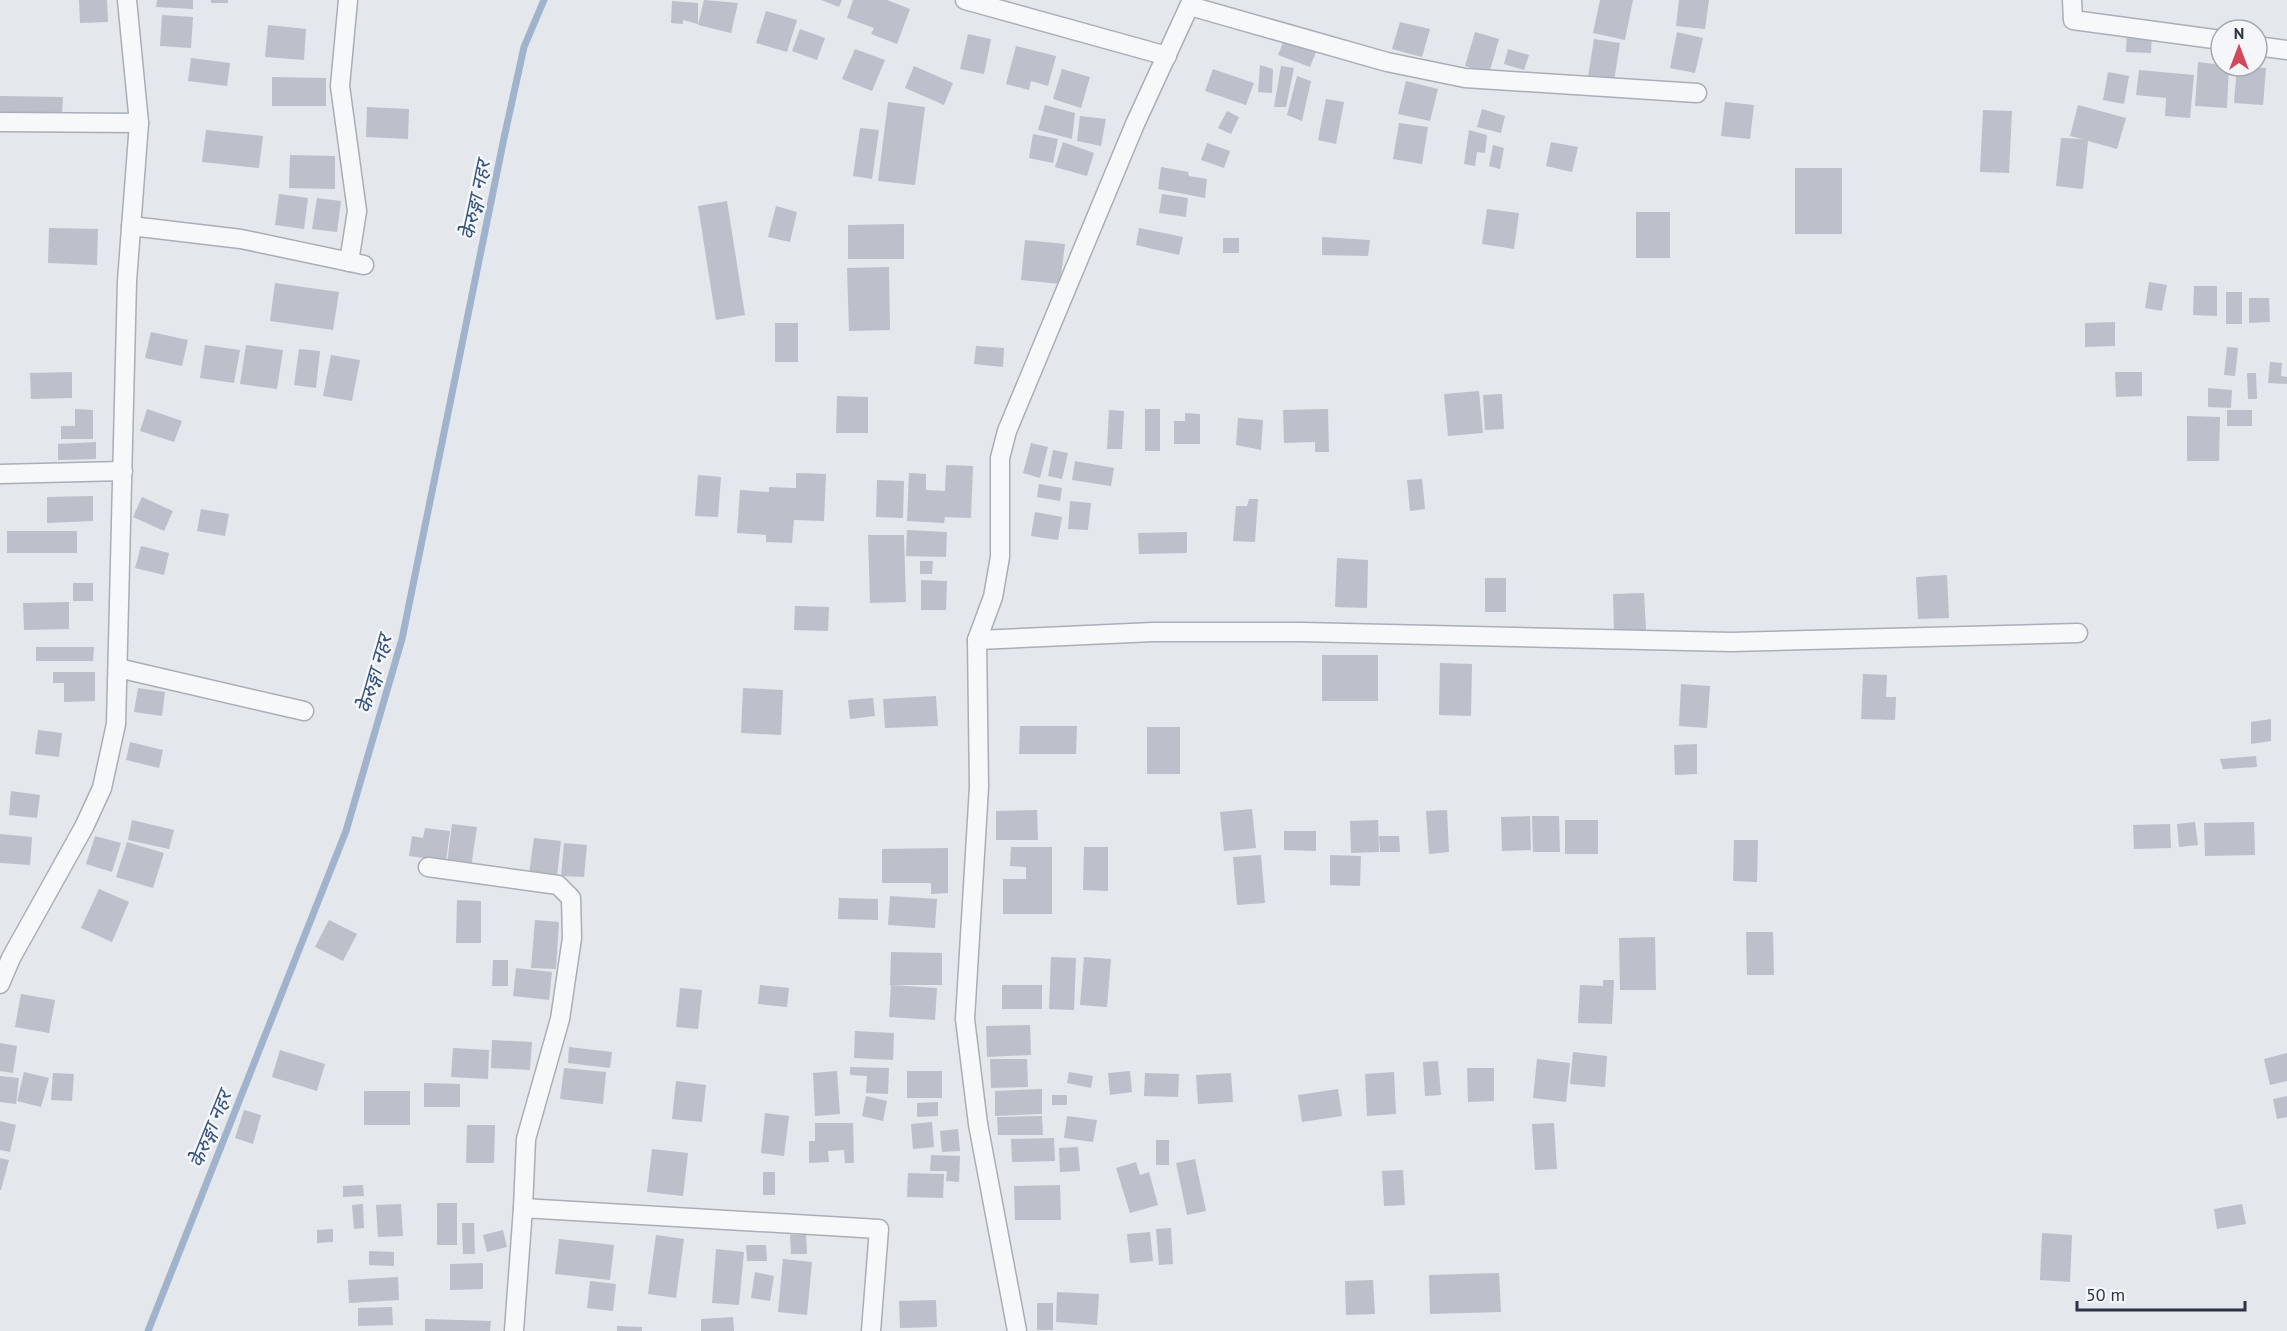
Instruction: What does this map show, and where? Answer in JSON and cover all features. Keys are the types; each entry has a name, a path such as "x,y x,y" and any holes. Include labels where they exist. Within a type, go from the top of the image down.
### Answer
{"street":[{"path":"0,984 11,958 84,827 102,788 114,733 118,668 126,292 139,123 127,0"},
{"path":"131,226 241,239 357,264 357,211 340,86 348,0"},
{"path":"965,0 1167,56"},
{"path":"2072,0 2073,21 2209,38"},
{"path":"1017,1331 1000,1228 978,1124 965,1019 979,787 977,640 993,597 1000,557 1000,458 1007,431 1135,124 1191,3 1388,62 1465,78 1697,93"},
{"path":"2269,48 2287,50"},
{"path":"0,122 139,123"},
{"path":"0,474 123,471"},
{"path":"977,640 1153,632 1302,632 1731,642 2078,633"},
{"path":"118,668 304,711"},
{"path":"428,867 558,885 571,898 572,938 560,1020 526,1139 514,1331"},
{"path":"523,1208 879,1229 871,1331"}],"building":[{"path":"79,0 107,0 108,22 80,23"},
{"path":"157,0 193,0 193,9 156,7"},
{"path":"211,0 228,0 228,3 211,3"},
{"path":"704,0 738,3 731,33 698,25"},
{"path":"821,0 842,0 839,7"},
{"path":"853,0 887,0 910,9 897,44 871,34 874,28 847,18"},
{"path":"1600,0 1633,0 1625,40 1593,33"},
{"path":"1679,0 1709,0 1705,29 1676,26"},
{"path":"672,1 698,3 698,24 683,20 683,24 671,23"},
{"path":"766,11 797,20 787,52 756,43"},
{"path":"162,15 193,17 191,48 160,46"},
{"path":"1400,22 1430,29 1422,57 1392,49"},
{"path":"268,25 306,29 304,60 265,57"},
{"path":"800,29 825,38 817,60 792,51"},
{"path":"2127,30 2152,31 2151,53 2126,52"},
{"path":"1475,32 1499,39 1489,74 1465,66"},
{"path":"1677,32 1703,38 1695,73 1670,68"},
{"path":"968,34 991,39 984,74 960,69"},
{"path":"1594,39 1620,43 1614,81 1588,77"},
{"path":"1284,40 1316,52 1310,67 1278,55"},
{"path":"1016,46 1056,56 1048,86 1031,81 1029,90 1006,84"},
{"path":"855,49 885,60 872,91 842,79"},
{"path":"1508,49 1529,55 1524,70 1504,64"},
{"path":"191,58 230,63 227,86 188,81"},
{"path":"2198,62 2209,63 2209,78 2228,78 2227,108 2195,106"},
{"path":"1260,65 1273,69 1272,93 1258,92"},
{"path":"914,66 953,83 944,105 905,88"},
{"path":"1281,66 1294,68 1286,107 1274,107"},
{"path":"1062,69 1090,77 1081,108 1053,99"},
{"path":"1213,69 1254,83 1246,105 1205,91"},
{"path":"2139,70 2194,75 2190,118 2165,116 2166,98 2136,95"},
{"path":"2108,72 2129,76 2124,104 2103,100"},
{"path":"1297,76 1311,81 1302,121 1287,115"},
{"path":"272,77 326,78 326,106 272,106"},
{"path":"2236,78 2265,78 2263,105 2234,103"},
{"path":"1406,81 1438,89 1430,121 1398,114"},
{"path":"0,96 63,97 62,115 0,114"},
{"path":"1326,99 1344,102 1336,144 1318,140"},
{"path":"888,102 925,107 915,185 878,181"},
{"path":"1725,102 1754,105 1750,139 1721,136"},
{"path":"1045,105 1075,113 1072,139 1038,130"},
{"path":"2078,105 2126,118 2117,149 2088,141 2083,189 2056,186 2061,138 2083,139 2070,136"},
{"path":"367,107 409,109 408,139 366,137"},
{"path":"1482,109 1505,116 1501,133 1477,127"},
{"path":"1983,110 2012,111 2009,173 1980,172"},
{"path":"1227,111 1239,117 1231,134 1218,128"},
{"path":"1080,116 1106,119 1101,146 1077,141"},
{"path":"1399,123 1428,127 1422,164 1393,159"},
{"path":"860,128 879,130 872,179 853,176"},
{"path":"206,130 263,136 259,168 202,162"},
{"path":"1469,130 1487,135 1485,153 1477,152 1475,166 1464,164"},
{"path":"1033,134 1058,139 1053,163 1029,158"},
{"path":"1063,142 1094,153 1087,176 1055,167"},
{"path":"1551,142 1578,147 1572,172 1546,166"},
{"path":"1207,143 1230,151 1224,168 1201,160"},
{"path":"1493,145 1504,148 1500,169 1489,166"},
{"path":"290,155 335,156 335,189 289,188"},
{"path":"1161,167 1188,172 1189,176 1207,179 1205,198 1158,189"},
{"path":"1795,168 1842,168 1842,234 1795,234"},
{"path":"279,194 308,198 304,229 275,225"},
{"path":"1162,194 1188,198 1186,217 1159,213"},
{"path":"317,198 341,201 337,232 312,229"},
{"path":"727,201 745,315 716,320 698,206"},
{"path":"776,206 797,212 790,242 768,237"},
{"path":"1487,209 1519,213 1514,249 1482,244"},
{"path":"1636,212 1670,212 1670,258 1636,258"},
{"path":"904,224 904,259 848,259 848,225"},
{"path":"49,228 98,229 97,265 48,263"},
{"path":"1139,228 1183,237 1179,255 1136,245"},
{"path":"1322,237 1370,240 1368,256 1322,255"},
{"path":"1223,238 1239,238 1239,253 1223,253"},
{"path":"1025,240 1065,244 1060,284 1021,280"},
{"path":"889,267 890,330 849,331 847,268"},
{"path":"2149,282 2167,285 2162,311 2145,308"},
{"path":"275,283 339,292 333,330 270,321"},
{"path":"2194,286 2217,286 2217,316 2193,315"},
{"path":"2226,292 2242,292 2242,324 2226,324"},
{"path":"2249,298 2269,298 2270,322 2249,323"},
{"path":"2115,322 2115,346 2085,347 2085,323"},
{"path":"775,323 798,323 798,362 775,362"},
{"path":"151,332 188,340 182,366 145,358"},
{"path":"205,345 240,350 234,383 200,378"},
{"path":"246,345 283,350 277,389 240,384"},
{"path":"976,346 1004,348 1003,367 974,364"},
{"path":"2227,347 2238,348 2235,376 2224,375"},
{"path":"299,349 320,351 316,388 294,385"},
{"path":"331,355 360,360 352,401 323,396"},
{"path":"2270,362 2282,363 2281,376 2287,377 2287,384 2268,383"},
{"path":"72,372 72,398 31,399 30,373"},
{"path":"2115,372 2142,372 2142,396 2116,397"},
{"path":"2247,373 2256,373 2257,399 2248,399"},
{"path":"2208,388 2232,390 2231,408 2208,407"},
{"path":"1479,391 1483,433 1448,436 1444,394"},
{"path":"1502,394 1504,429 1485,430 1483,395"},
{"path":"837,396 868,397 868,433 836,433"},
{"path":"75,409 93,410 93,439 61,439 61,426 75,426"},
{"path":"147,409 182,421 174,442 140,431"},
{"path":"1145,409 1160,409 1160,451 1145,451"},
{"path":"1328,409 1329,452 1315,452 1315,442 1284,443 1283,410"},
{"path":"1109,410 1124,411 1122,449 1107,449"},
{"path":"2227,410 2252,410 2252,426 2227,426"},
{"path":"1185,413 1200,414 1200,444 1174,444 1174,421 1185,421"},
{"path":"2187,416 2220,417 2219,461 2187,461"},
{"path":"1238,418 1263,420 1261,450 1236,445"},
{"path":"96,442 96,459 58,460 58,444"},
{"path":"1031,443 1048,447 1040,478 1023,473"},
{"path":"1053,450 1068,453 1062,479 1048,476"},
{"path":"1075,461 1114,468 1111,486 1072,480"},
{"path":"946,465 973,466 971,518 945,517 944,523 907,521 909,473 926,474 926,490 945,491"},
{"path":"796,473 826,474 824,521 794,520 792,543 766,542 766,535 737,533 740,490 769,492 769,487 796,488"},
{"path":"698,475 721,477 718,517 695,516"},
{"path":"1422,479 1425,509 1410,511 1407,480"},
{"path":"877,480 904,481 903,518 876,517"},
{"path":"1039,484 1062,488 1060,501 1037,497"},
{"path":"93,496 93,521 47,523 47,497"},
{"path":"142,497 173,511 164,531 133,517"},
{"path":"1249,499 1258,499 1255,542 1233,541 1236,506 1247,506"},
{"path":"1070,501 1091,503 1088,530 1068,529"},
{"path":"201,509 229,514 225,536 197,531"},
{"path":"1035,512 1062,517 1058,540 1031,536"},
{"path":"907,530 947,532 946,557 906,556"},
{"path":"7,531 77,531 77,553 7,553"},
{"path":"1187,532 1187,553 1139,554 1138,533"},
{"path":"868,535 904,535 906,602 870,603"},
{"path":"141,546 169,553 164,575 135,568"},
{"path":"1337,558 1368,560 1367,608 1335,607"},
{"path":"920,561 933,561 932,574 920,574"},
{"path":"1947,575 1949,618 1918,619 1916,577"},
{"path":"1485,578 1506,578 1506,612 1485,612"},
{"path":"921,580 947,581 946,610 921,610"},
{"path":"73,583 93,583 93,601 73,601"},
{"path":"1644,593 1646,630 1614,631 1613,594"},
{"path":"69,602 69,629 24,630 23,603"},
{"path":"795,606 829,607 828,631 794,630"},
{"path":"36,647 94,647 93,661 36,661"},
{"path":"1322,655 1378,655 1378,701 1322,701"},
{"path":"1440,663 1472,664 1471,716 1439,715"},
{"path":"53,672 95,672 95,701 64,702 64,683 53,683"},
{"path":"1863,674 1887,675 1886,697 1896,697 1895,720 1861,719"},
{"path":"1681,684 1710,686 1707,728 1679,726"},
{"path":"138,688 165,692 162,716 134,712"},
{"path":"743,688 783,690 781,735 741,733"},
{"path":"936,696 938,726 885,728 883,699"},
{"path":"873,698 875,716 850,719 848,700"},
{"path":"2271,719 2271,741 2251,744 2251,722"},
{"path":"1020,726 1077,726 1076,754 1019,754"},
{"path":"1147,727 1180,727 1180,774 1147,774"},
{"path":"38,730 62,733 59,757 35,754"},
{"path":"130,742 163,750 159,768 126,760"},
{"path":"1697,744 1697,774 1675,775 1674,745"},
{"path":"2256,756 2257,767 2223,769 2220,759"},
{"path":"11,791 40,795 37,818 9,815"},
{"path":"1252,809 1256,848 1224,851 1220,812"},
{"path":"1037,810 1038,840 996,840 996,811"},
{"path":"1447,810 1449,852 1429,854 1426,811"},
{"path":"1530,816 1531,850 1502,851 1501,817"},
{"path":"1532,816 1559,816 1560,852 1533,852"},
{"path":"132,820 174,830 169,849 128,840"},
{"path":"1378,820 1379,852 1351,853 1350,821"},
{"path":"1565,820 1598,820 1598,854 1565,854"},
{"path":"2195,822 2198,845 2179,847 2177,824"},
{"path":"2254,822 2255,855 2205,856 2204,823"},
{"path":"452,824 477,827 471,867 447,864"},
{"path":"2170,824 2171,848 2134,849 2133,825"},
{"path":"425,828 450,831 446,861 409,856 412,836 423,838"},
{"path":"1284,831 1316,831 1316,851 1284,850"},
{"path":"0,834 32,837 30,865 0,863"},
{"path":"95,836 121,843 112,872 86,864"},
{"path":"1379,836 1399,836 1400,852 1380,852"},
{"path":"534,838 561,841 557,877 529,874"},
{"path":"1734,840 1758,840 1757,882 1733,881"},
{"path":"127,842 164,853 153,888 116,877"},
{"path":"564,843 587,845 584,877 561,876"},
{"path":"1011,847 1052,847 1052,914 1003,914 1003,879 1026,879 1026,867 1010,866"},
{"path":"1084,847 1108,847 1108,891 1083,890"},
{"path":"948,848 948,893 931,894 931,883 882,883 882,849"},
{"path":"1261,855 1265,903 1237,905 1233,857"},
{"path":"1330,855 1361,856 1360,886 1330,885"},
{"path":"99,889 129,902 112,942 81,928"},
{"path":"890,896 937,899 935,928 888,925"},
{"path":"839,898 878,899 878,920 838,919"},
{"path":"457,900 481,901 481,943 456,943"},
{"path":"329,920 357,934 343,961 315,947"},
{"path":"535,920 559,922 556,969 531,968"},
{"path":"1746,932 1773,932 1774,975 1747,975"},
{"path":"1655,937 1656,990 1620,990 1619,938"},
{"path":"891,952 942,953 942,985 890,985"},
{"path":"1051,957 1076,958 1074,1010 1049,1009"},
{"path":"1084,957 1111,959 1107,1007 1080,1005"},
{"path":"493,960 508,960 508,986 492,986"},
{"path":"516,968 552,972 549,1000 513,996"},
{"path":"1603,980 1614,980 1612,1024 1578,1023 1580,985 1603,986"},
{"path":"760,985 789,988 787,1007 758,1004"},
{"path":"891,985 937,988 935,1020 889,1017"},
{"path":"1002,985 1042,985 1042,1009 1002,1009"},
{"path":"680,988 702,990 698,1029 676,1027"},
{"path":"21,994 55,1000 49,1033 15,1027"},
{"path":"1030,1025 1031,1055 987,1057 986,1026"},
{"path":"855,1031 894,1033 893,1060 854,1058"},
{"path":"492,1040 532,1042 530,1070 491,1068"},
{"path":"0,1043 17,1046 13,1073 0,1071"},
{"path":"569,1047 612,1052 610,1068 568,1063"},
{"path":"453,1048 489,1050 488,1079 451,1077"},
{"path":"280,1050 325,1064 317,1091 272,1077"},
{"path":"1573,1052 1607,1056 1605,1087 1570,1084"},
{"path":"2287,1053 2287,1081 2270,1085 2264,1059"},
{"path":"990,1059 1027,1059 1028,1087 991,1088"},
{"path":"1537,1059 1570,1063 1566,1102 1533,1098"},
{"path":"1438,1061 1441,1095 1425,1096 1423,1062"},
{"path":"850,1067 889,1068 888,1094 866,1093 867,1076 850,1075"},
{"path":"564,1068 606,1072 603,1104 560,1099"},
{"path":"1467,1068 1494,1068 1494,1101 1468,1102"},
{"path":"837,1071 840,1114 815,1116 813,1073"},
{"path":"907,1071 942,1071 942,1098 907,1098"},
{"path":"1130,1071 1132,1092 1110,1095 1108,1073"},
{"path":"24,1072 49,1078 41,1107 17,1101"},
{"path":"1069,1072 1093,1076 1091,1088 1067,1083"},
{"path":"1394,1072 1396,1114 1367,1116 1365,1074"},
{"path":"53,1073 74,1074 72,1101 51,1100"},
{"path":"1145,1073 1179,1074 1178,1097 1144,1096"},
{"path":"1231,1073 1233,1102 1198,1104 1196,1075"},
{"path":"0,1076 19,1078 16,1104 0,1102"},
{"path":"676,1081 706,1085 702,1122 672,1119"},
{"path":"424,1083 460,1084 460,1107 424,1107"},
{"path":"1042,1089 1042,1114 995,1116 995,1091"},
{"path":"1338,1089 1342,1116 1302,1122 1298,1095"},
{"path":"364,1091 410,1091 410,1125 364,1125"},
{"path":"1052,1095 1067,1095 1067,1105 1052,1105"},
{"path":"866,1096 887,1101 883,1121 862,1116"},
{"path":"2287,1096 2287,1117 2277,1119 2273,1099"},
{"path":"938,1102 938,1116 917,1117 917,1103"},
{"path":"244,1110 261,1115 253,1144 235,1138"},
{"path":"765,1113 789,1116 784,1156 761,1153"},
{"path":"1042,1116 1043,1135 998,1135 997,1117"},
{"path":"1067,1116 1097,1120 1093,1142 1064,1138"},
{"path":"0,1121 16,1125 10,1152 0,1150"},
{"path":"932,1122 934,1147 913,1149 911,1124"},
{"path":"815,1123 853,1123 854,1163 845,1163 844,1150 828,1151 829,1162 809,1163 809,1141 815,1141"},
{"path":"1554,1123 1557,1169 1535,1170 1532,1124"},
{"path":"467,1125 495,1125 494,1163 466,1163"},
{"path":"958,1129 960,1151 942,1152 940,1131"},
{"path":"1054,1138 1055,1161 1012,1162 1011,1139"},
{"path":"1156,1140 1169,1140 1169,1165 1156,1165"},
{"path":"1078,1147 1080,1171 1060,1172 1059,1148"},
{"path":"652,1149 688,1153 683,1196 647,1192"},
{"path":"931,1155 960,1156 959,1182 946,1181 947,1171 930,1171"},
{"path":"0,1158 9,1160 1,1190 0,1190"},
{"path":"1195,1159 1206,1211 1187,1215 1176,1163"},
{"path":"1136,1162 1140,1175 1149,1172 1158,1205 1130,1213 1116,1168"},
{"path":"1403,1170 1405,1205 1384,1206 1382,1171"},
{"path":"763,1172 775,1172 775,1195 763,1195"},
{"path":"908,1173 944,1174 943,1198 907,1197"},
{"path":"363,1185 364,1196 343,1197 343,1186"},
{"path":"1060,1185 1061,1220 1015,1220 1014,1186"},
{"path":"437,1203 457,1203 457,1245 437,1245"},
{"path":"363,1204 364,1228 354,1229 352,1205"},
{"path":"401,1204 403,1236 378,1237 376,1205"},
{"path":"2242,1204 2246,1224 2217,1229 2214,1209"},
{"path":"462,1223 474,1223 475,1254 463,1254"},
{"path":"1171,1228 1173,1264 1159,1265 1156,1229"},
{"path":"333,1229 333,1242 317,1243 317,1230"},
{"path":"503,1230 507,1247 487,1252 483,1235"},
{"path":"1150,1232 1153,1261 1130,1263 1127,1234"},
{"path":"2042,1233 2072,1235 2070,1282 2040,1280"},
{"path":"806,1234 807,1254 791,1254 790,1235"},
{"path":"656,1235 684,1239 676,1298 648,1294"},
{"path":"559,1239 614,1245 610,1280 555,1274"},
{"path":"746,1245 766,1245 767,1261 747,1261"},
{"path":"716,1249 744,1252 739,1305 712,1303"},
{"path":"369,1251 394,1252 394,1266 369,1265"},
{"path":"783,1259 812,1262 807,1315 778,1312"},
{"path":"483,1263 483,1289 450,1290 450,1264"},
{"path":"755,1272 774,1276 770,1301 751,1298"},
{"path":"1499,1273 1501,1312 1430,1314 1429,1275"},
{"path":"398,1277 399,1300 349,1303 348,1280"},
{"path":"1373,1280 1375,1314 1346,1315 1345,1281"},
{"path":"590,1281 616,1284 613,1311 587,1308"},
{"path":"1057,1292 1099,1294 1097,1325 1056,1322"},
{"path":"936,1300 937,1327 900,1328 899,1301"},
{"path":"1037,1303 1053,1303 1053,1330 1037,1330"},
{"path":"392,1307 393,1325 358,1326 358,1308"},
{"path":"733,1317 734,1331 701,1331 701,1319"},
{"path":"425,1319 491,1321 490,1331 425,1331"},
{"path":"617,1326 642,1327 642,1331 617,1331"}],"waterway":[{"name":"केेरुङ्गा नहर","path":"148,1331 346,831 402,639 524,47 544,0"}]}
